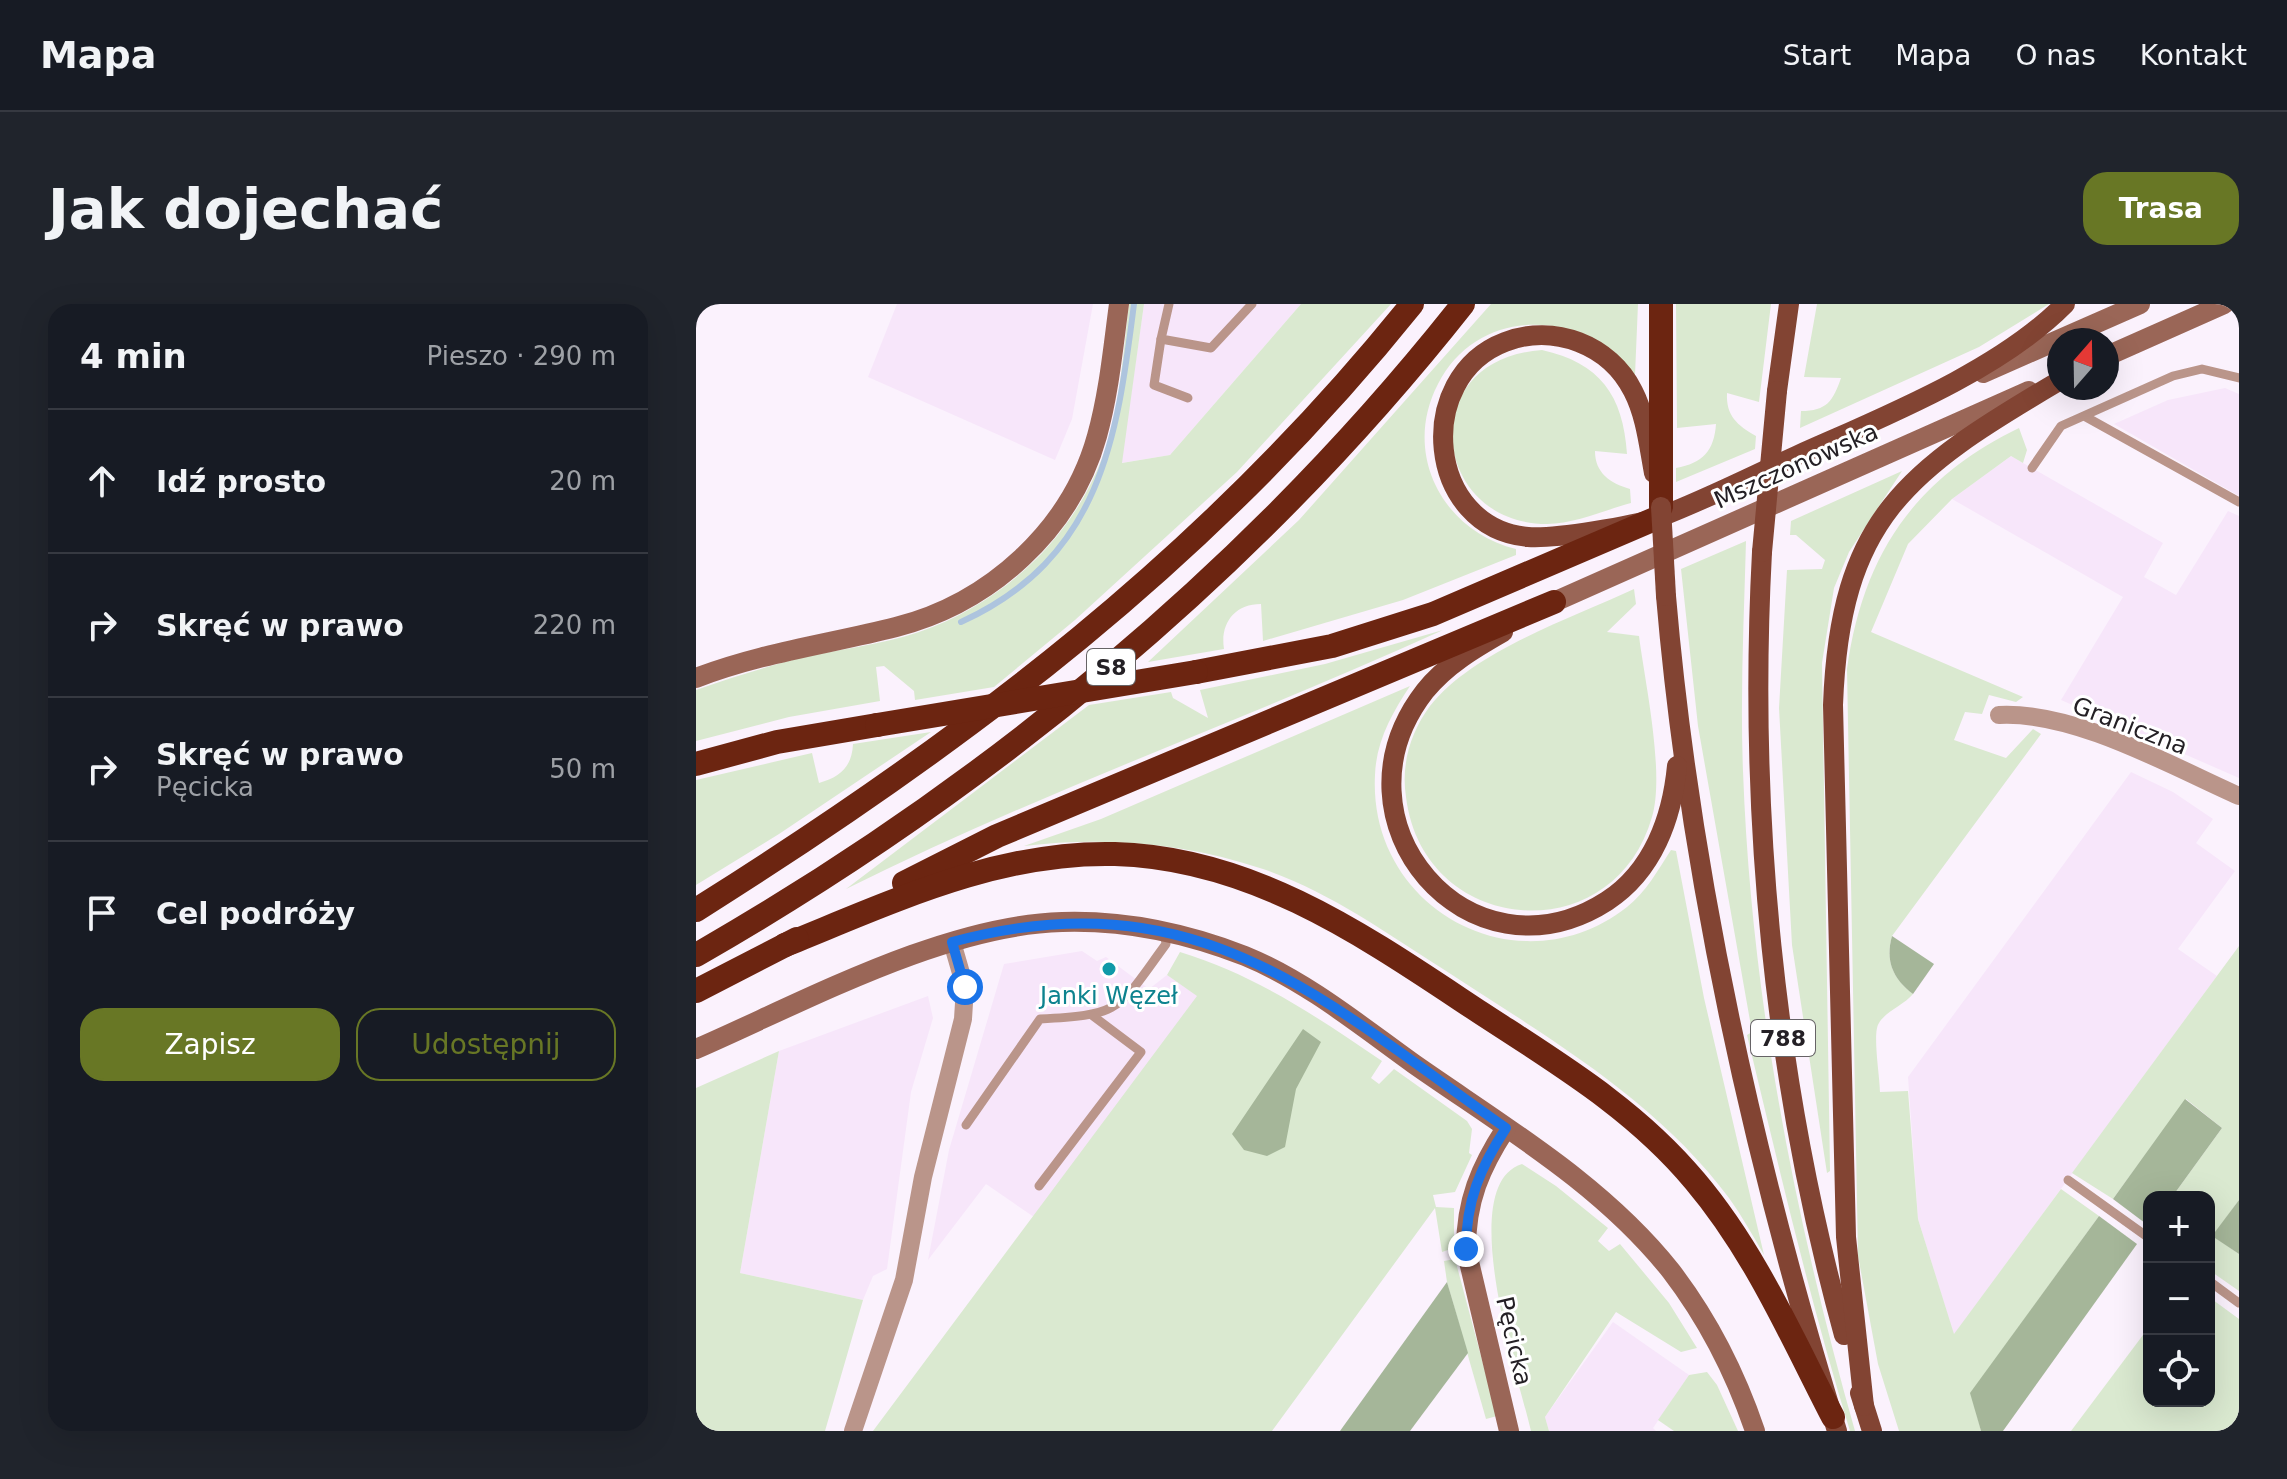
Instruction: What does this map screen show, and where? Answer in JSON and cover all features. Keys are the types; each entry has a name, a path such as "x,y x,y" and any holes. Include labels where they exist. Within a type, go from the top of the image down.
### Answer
{"highway":[{"name":"S8","path":"696,910 940,750 1057,659 1141,588 1269,465 1412,304"},
{"name":"S8","path":"696,955 839,870 1092,684 1264,528 1343,448 1463,304"},
{"path":"696,764 777,742 1318,649 1433,614 1659,512 1654,442 1661,304"},
{"path":"696,991 997,836 1554,602"},
{"path":"785,945 945,882 986,868 1034,859 1117,854 1152,858 1226,873 1295,899 1385,948 1597,1087 1641,1123 1696,1183 1759,1270 1835,1424"}],"main road":[{"name":"788","path":"1789,304 1777,391 1762,552 1760,749 1772,950 1784,1052 1815,1223 1872,1431"},
{"path":"1654,442 1634,392 1621,372 1577,340 1550,334 1507,341 1473,362 1451,393 1441,431 1446,468 1455,490 1486,522 1528,537 1551,536 1659,512 1928,397 2033,332 2065,304"},
{"path":"1864,1406 1846,1237 1833,705 1838,630 1862,553 1898,498 1949,450 2047,387"},
{"path":"1554,602 1443,671 1410,713 1399,737 1390,794 1398,831 1415,865 1434,887 1458,905 1489,919 1522,925 1552,923 1593,910 1623,891 1659,840 1676,785 1679,746 1659,512"},
{"name":"788","path":"1679,746 1738,1056 1761,1157 1835,1424"}],"street":[{"path":"696,678 928,617 980,591 1025,556 1071,497 1089,459 1105,402 1119,304"},
{"path":"1928,397 2140,304"},
{"path":"2119,351 2224,304"},
{"name":"Mszczonowska","path":"1554,602 2047,384"},
{"name":"Graniczna","path":"1999,715 2016,714 2070,726 2239,796"},
{"path":"696,1049 952,942 1059,922 1164,931 1236,953 1278,972 1564,1167 1610,1206 1671,1271 1721,1352 1742,1392 1755,1431"},
{"path":"853,1431 904,1280 923,1177 963,1019 965,987 952,942"},
{"name":"Pęcicka","path":"1506,1128 1478,1174 1466,1218 1466,1249 1509,1431"}],"lane":[{"path":"1169,304 1154,385 1188,398"},
{"path":"1161,339 1211,348 1252,304"},
{"path":"2032,468 2061,426 2189,370 2218,370 2239,378"},
{"path":"2086,417 2239,502"},
{"path":"966,1125 1040,1019 1093,1016 1122,1004 1166,944 1164,931"},
{"path":"1039,1186 1141,1052 1093,1016"},
{"path":"2068,1180 2143,1234"},
{"path":"2215,1285 2239,1303"}],"shaded area":[{"path":"897,304 1093,304 1072,419 1055,460 868,377"},
{"path":"1144,304 1301,304 1170,455 1121,463"},
{"path":"2225,388 2239,394 2239,496 2114,424 2168,400"},
{"path":"2011,456 2163,543 2144,577 2176,595 2228,511 2239,516 2239,778 2061,700 2123,597 1952,499"},
{"path":"2131,772 2173,792 2213,819 2196,843 2235,871 2178,949 2217,976 1954,1335 1918,1219 1908,1077"},
{"path":"1082,951 1097,961 1106,957 1149,989 1167,975 1198,996 1034,1217 986,1184 928,1260 949,1150 1004,964"},
{"path":"928,996 933,1018 911,1092 887,1269 873,1276 863,1300 740,1273 779,1051"},
{"path":"1613,1322 1689,1375 1653,1428 1656,1431 1549,1431 1545,1417"}],"green space":[{"path":"1129,304 1144,304 1122,463 1170,455 1301,304 1391,304 1237,472 1075,620 994,687 915,700 914,691 884,666 876,667 880,701 789,717 696,741 696,690 800,658 919,632 953,618 984,600 1014,579 1040,555 1064,528 1099,465 1117,399"},
{"path":"1491,304 1638,304 1635,375 1614,353 1589,337 1562,328 1533,325 1505,329 1479,340 1456,358 1438,384 1428,410 1425,436 1427,462 1436,486 1449,507 1468,525 1490,540 1516,549 1516,555 1403,600 1263,641 1261,604 1251,605 1231,617 1224,631 1224,649 1148,662 1299,520"},
{"path":"1676,304 1771,304 1759,402 1727,393 1728,408 1734,419 1756,436 1755,449 1676,482 1676,468 1700,459 1710,448 1716,424 1677,428"},
{"path":"1817,304 2049,304 1979,347 1800,428 1801,411 1817,409 1828,403 1841,378 1804,377"},
{"path":"1542,350 1579,363 1605,385 1614,399 1625,433 1627,454 1595,451 1596,459 1605,476 1630,489 1631,503 1557,523 1508,517 1479,498 1460,471 1452,440 1456,409 1472,381 1500,360"},
{"path":"2019,428 2027,450 2023,463 2011,456 1952,499 1908,544 1871,632 2023,697 2016,702 1989,695 1982,714 1965,712 1954,740 2006,758 2033,729 2041,734 1892,936 1892,969 1913,994 1886,1015 1877,1028 1880,1092 1908,1091 1918,1219 1954,1334 2061,1189 2099,1216 1971,1393 1981,1431 1899,1431 1878,1364 1858,1256 1847,669 1866,590 1881,556 1900,525 1950,471 1982,448"},
{"path":"1902,471 1849,552 1834,588 1822,663 1830,1171 1827,1173 1792,945 1779,708 1787,570 1822,569 1825,560 1796,535 1790,535 1791,521"},
{"path":"1746,541 1742,742 1755,938 1779,1104 1795,1187 1855,1431 1850,1431 1822,1333 1747,1035 1752,1032 1698,726 1681,569"},
{"path":"1634,589 1636,604 1607,632 1639,636 1653,728 1655,799 1652,817 1631,861 1600,891 1562,907 1521,910 1481,900 1446,878 1420,843 1405,785 1406,761 1417,727 1430,706 1449,686 1497,652"},
{"path":"1443,630 993,820 846,889 1089,705 1171,692 1173,698 1208,718 1200,690 1325,664"},
{"path":"1410,686 1391,717 1378,751 1375,775 1379,823 1396,864 1423,898 1458,923 1498,938 1542,941 1585,931 1634,901 1671,850 1676,851 1704,998 1764,1255 1734,1205 1700,1162 1633,1099 1520,1019 1333,901 1263,869 1205,853 1114,842 1024,846 1101,819"},
{"path":"931,732 779,834 696,885 696,780 812,753 819,783 844,770 853,744"},
{"path":"1892,936 1934,964 1913,994 1892,969"},
{"path":"2239,946 2239,1200 2215,1233 2215,1191 2176,1191 2222,1128 2186,1099 2113,1199 2072,1173"},
{"path":"1180,952 1208,961 1285,999 1382,1061 1371,1078 1379,1084 1394,1069 1467,1121 1472,1129 1469,1153 1472,1155 1455,1192 1433,1195 1436,1207 1454,1208 1454,1248 1442,1252 1435,1208 1272,1431 873,1431 1197,996 1167,975"},
{"path":"1303,1029 1321,1042 1296,1089 1285,1147 1267,1156 1244,1150 1232,1134"},
{"path":"779,1051 740,1273 863,1300 825,1431 696,1431 696,1088"},
{"path":"2185,1099 2222,1128 2176,1191 2143,1191 2143,1222 2113,1199"},
{"path":"1522,1164 1556,1186 1608,1228 1598,1241 1609,1251 1620,1244 1669,1303 1697,1348 1681,1352 1616,1312 1545,1417 1549,1431 1531,1431 1496,1286 1492,1244 1493,1207 1502,1179"},
{"path":"2239,1200 2239,1254 2215,1238 2215,1232"},
{"path":"2099,1216 2137,1244 2003,1431 1981,1431 1970,1393"},
{"path":"2215,1237 2239,1254 2239,1291 2215,1274"},
{"path":"1455,1259 1497,1416 1486,1419 1447,1282 1444,1261"},
{"path":"1447,1282 1468,1353 1410,1431 1340,1431"},
{"path":"2215,1301 2239,1319 2239,1431 2071,1431 2143,1335 2143,1407 2215,1407"},
{"path":"1707,1372 1717,1385 1738,1431 1674,1431 1658,1420 1689,1375"}],"waterway":[{"path":"961,622 1008,595 1045,564 1073,529 1094,490 1109,447 1134,304"}],"place":[{"name":"Janki Węzeł","path":"1109,969"}],"route":[{"path":"965,987 952,942 986,933 1059,922 1139,926 1179,934 1248,957 1278,972 1506,1128 1478,1174 1471,1193 1466,1218 1466,1249"}]}
